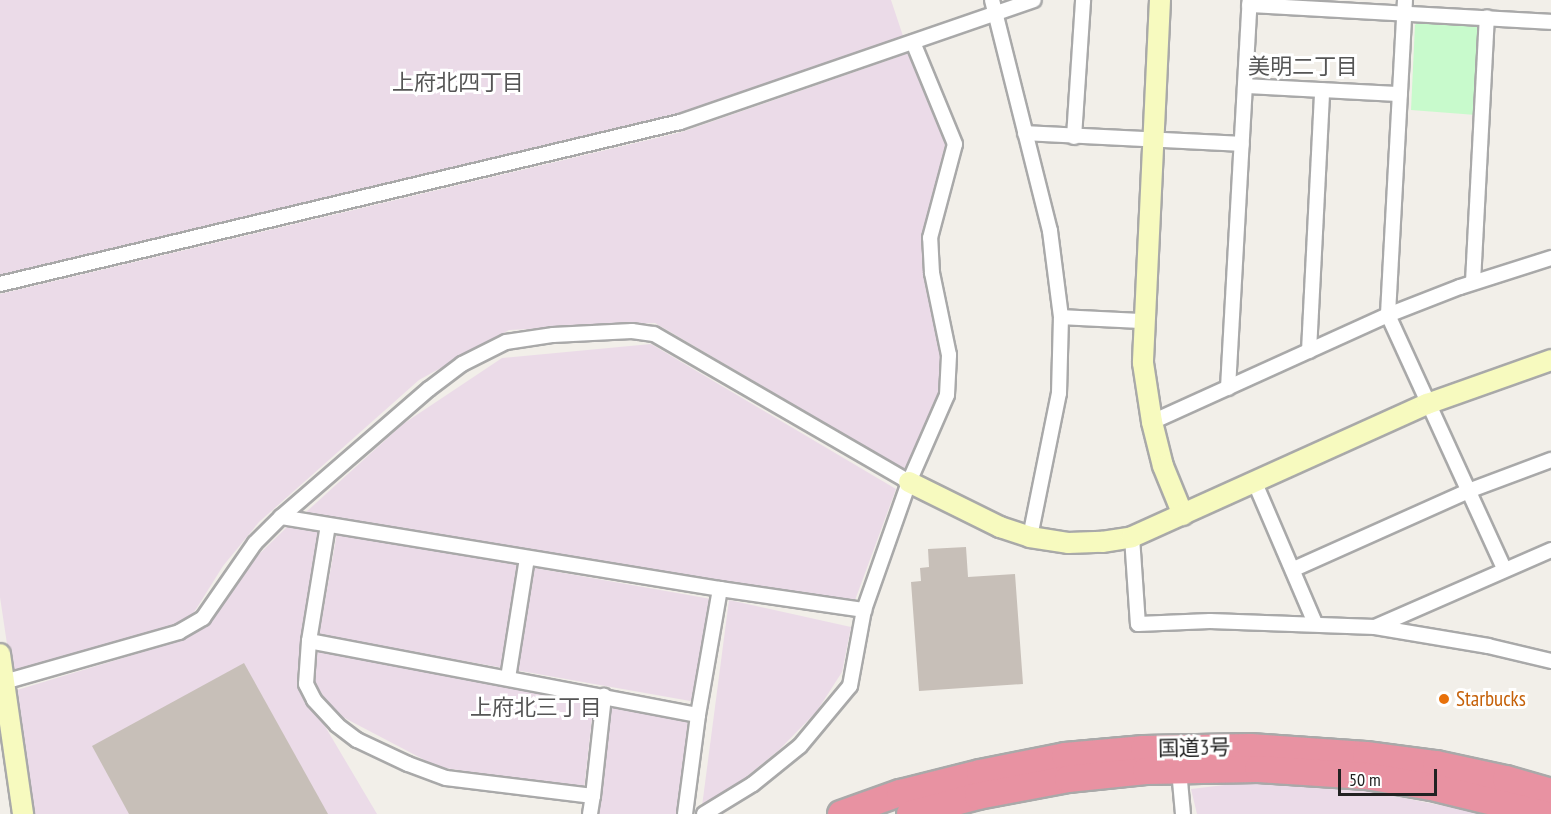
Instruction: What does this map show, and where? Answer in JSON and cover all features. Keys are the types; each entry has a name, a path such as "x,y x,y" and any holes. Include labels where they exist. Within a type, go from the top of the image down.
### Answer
{"highway":[{"name":"国道3号","path":"841,814 900,793 980,773 1065,756 1144,749 1250,747 1366,755 1436,764 1551,792"},
{"name":"国道3号","path":"910,814 978,796 1068,779 1146,771 1258,769 1366,776 1432,787 1543,814"}],"street":[{"path":"0,284 680,122 913,42 993,7 1034,0"},
{"path":"1074,137 1083,0"},
{"path":"1160,0 1143,363 1152,422 1164,466 1183,515"},
{"path":"1228,388 1250,3 1404,7 1551,22"},
{"path":"993,7 1050,231 1061,317 1059,393 1030,537"},
{"path":"1404,7 1388,315 1504,568"},
{"path":"1473,282 1487,17"},
{"path":"704,814 753,784 800,746 850,686 864,610 909,482 946,395 950,375 949,355 932,273 930,238 955,144 913,42"},
{"path":"1245,86 1400,94"},
{"path":"1309,351 1322,90"},
{"path":"1025,133 1242,144"},
{"path":"1152,422 1388,315 1473,282 1551,258"},
{"path":"1061,317 1144,321"},
{"path":"4,682 179,632 203,618 255,543 281,517 429,389 462,364 506,342 553,334 632,331 654,334 909,482 1000,527 1030,537 1068,543 1102,542 1132,537 1427,404 1551,360"},
{"path":"1294,569 1468,491 1551,460"},
{"path":"1255,483 1294,569 1315,623"},
{"path":"281,517 720,590 864,610"},
{"path":"328,525 309,641 306,684 314,700 337,725 357,740 408,764 446,778 594,796"},
{"path":"1132,537 1138,624 1210,621 1315,623 1375,627 1488,646 1551,661"},
{"path":"1375,627 1504,568 1551,550"},
{"path":"508,678 527,558"},
{"path":"685,814 698,715 720,590"},
{"path":"309,641 698,715"},
{"path":"0,654 23,814"},
{"path":"590,814 594,796 604,696"},
{"path":"1179,770 1183,814"}],"shaded area":[{"path":"0,0 891,0 903,36 686,111 0,278"},
{"path":"909,53 949,146 925,235 943,356 942,385 922,440 907,469 655,323 509,330 419,380 259,522 223,566 193,614 168,629 11,671 0,597 0,294 682,132"},
{"path":"651,344 896,489 854,603 305,513 403,424 502,358"},
{"path":"287,527 319,532 297,679 377,814 35,814 17,690 179,641 206,626 239,574"},
{"path":"337,533 711,599 693,701 319,635"},
{"path":"729,600 851,627 842,672 817,711 779,750 701,814"},
{"path":"318,649 594,701 584,789 438,767 335,713 313,681"},
{"path":"609,706 688,720 679,814 595,814"},
{"path":"1258,781 1368,791 1485,814 1197,814 1191,789"}],"green space":[{"path":"1420,20 1476,23 1481,28 1476,115 1411,110 1415,25"}],"building":[{"path":"966,547 968,577 1015,574 1023,684 919,691 911,582 921,581 920,568 929,567 928,549"},
{"path":"244,663 328,814 129,814 92,746"}],"place":[{"name":"Starbucks","path":"1444,699"}],"district":[{"name":"美明二丁目","path":"1303,67"},
{"name":"上府北四丁目","path":"458,83"},
{"name":"上府北三丁目","path":"536,708"}]}
